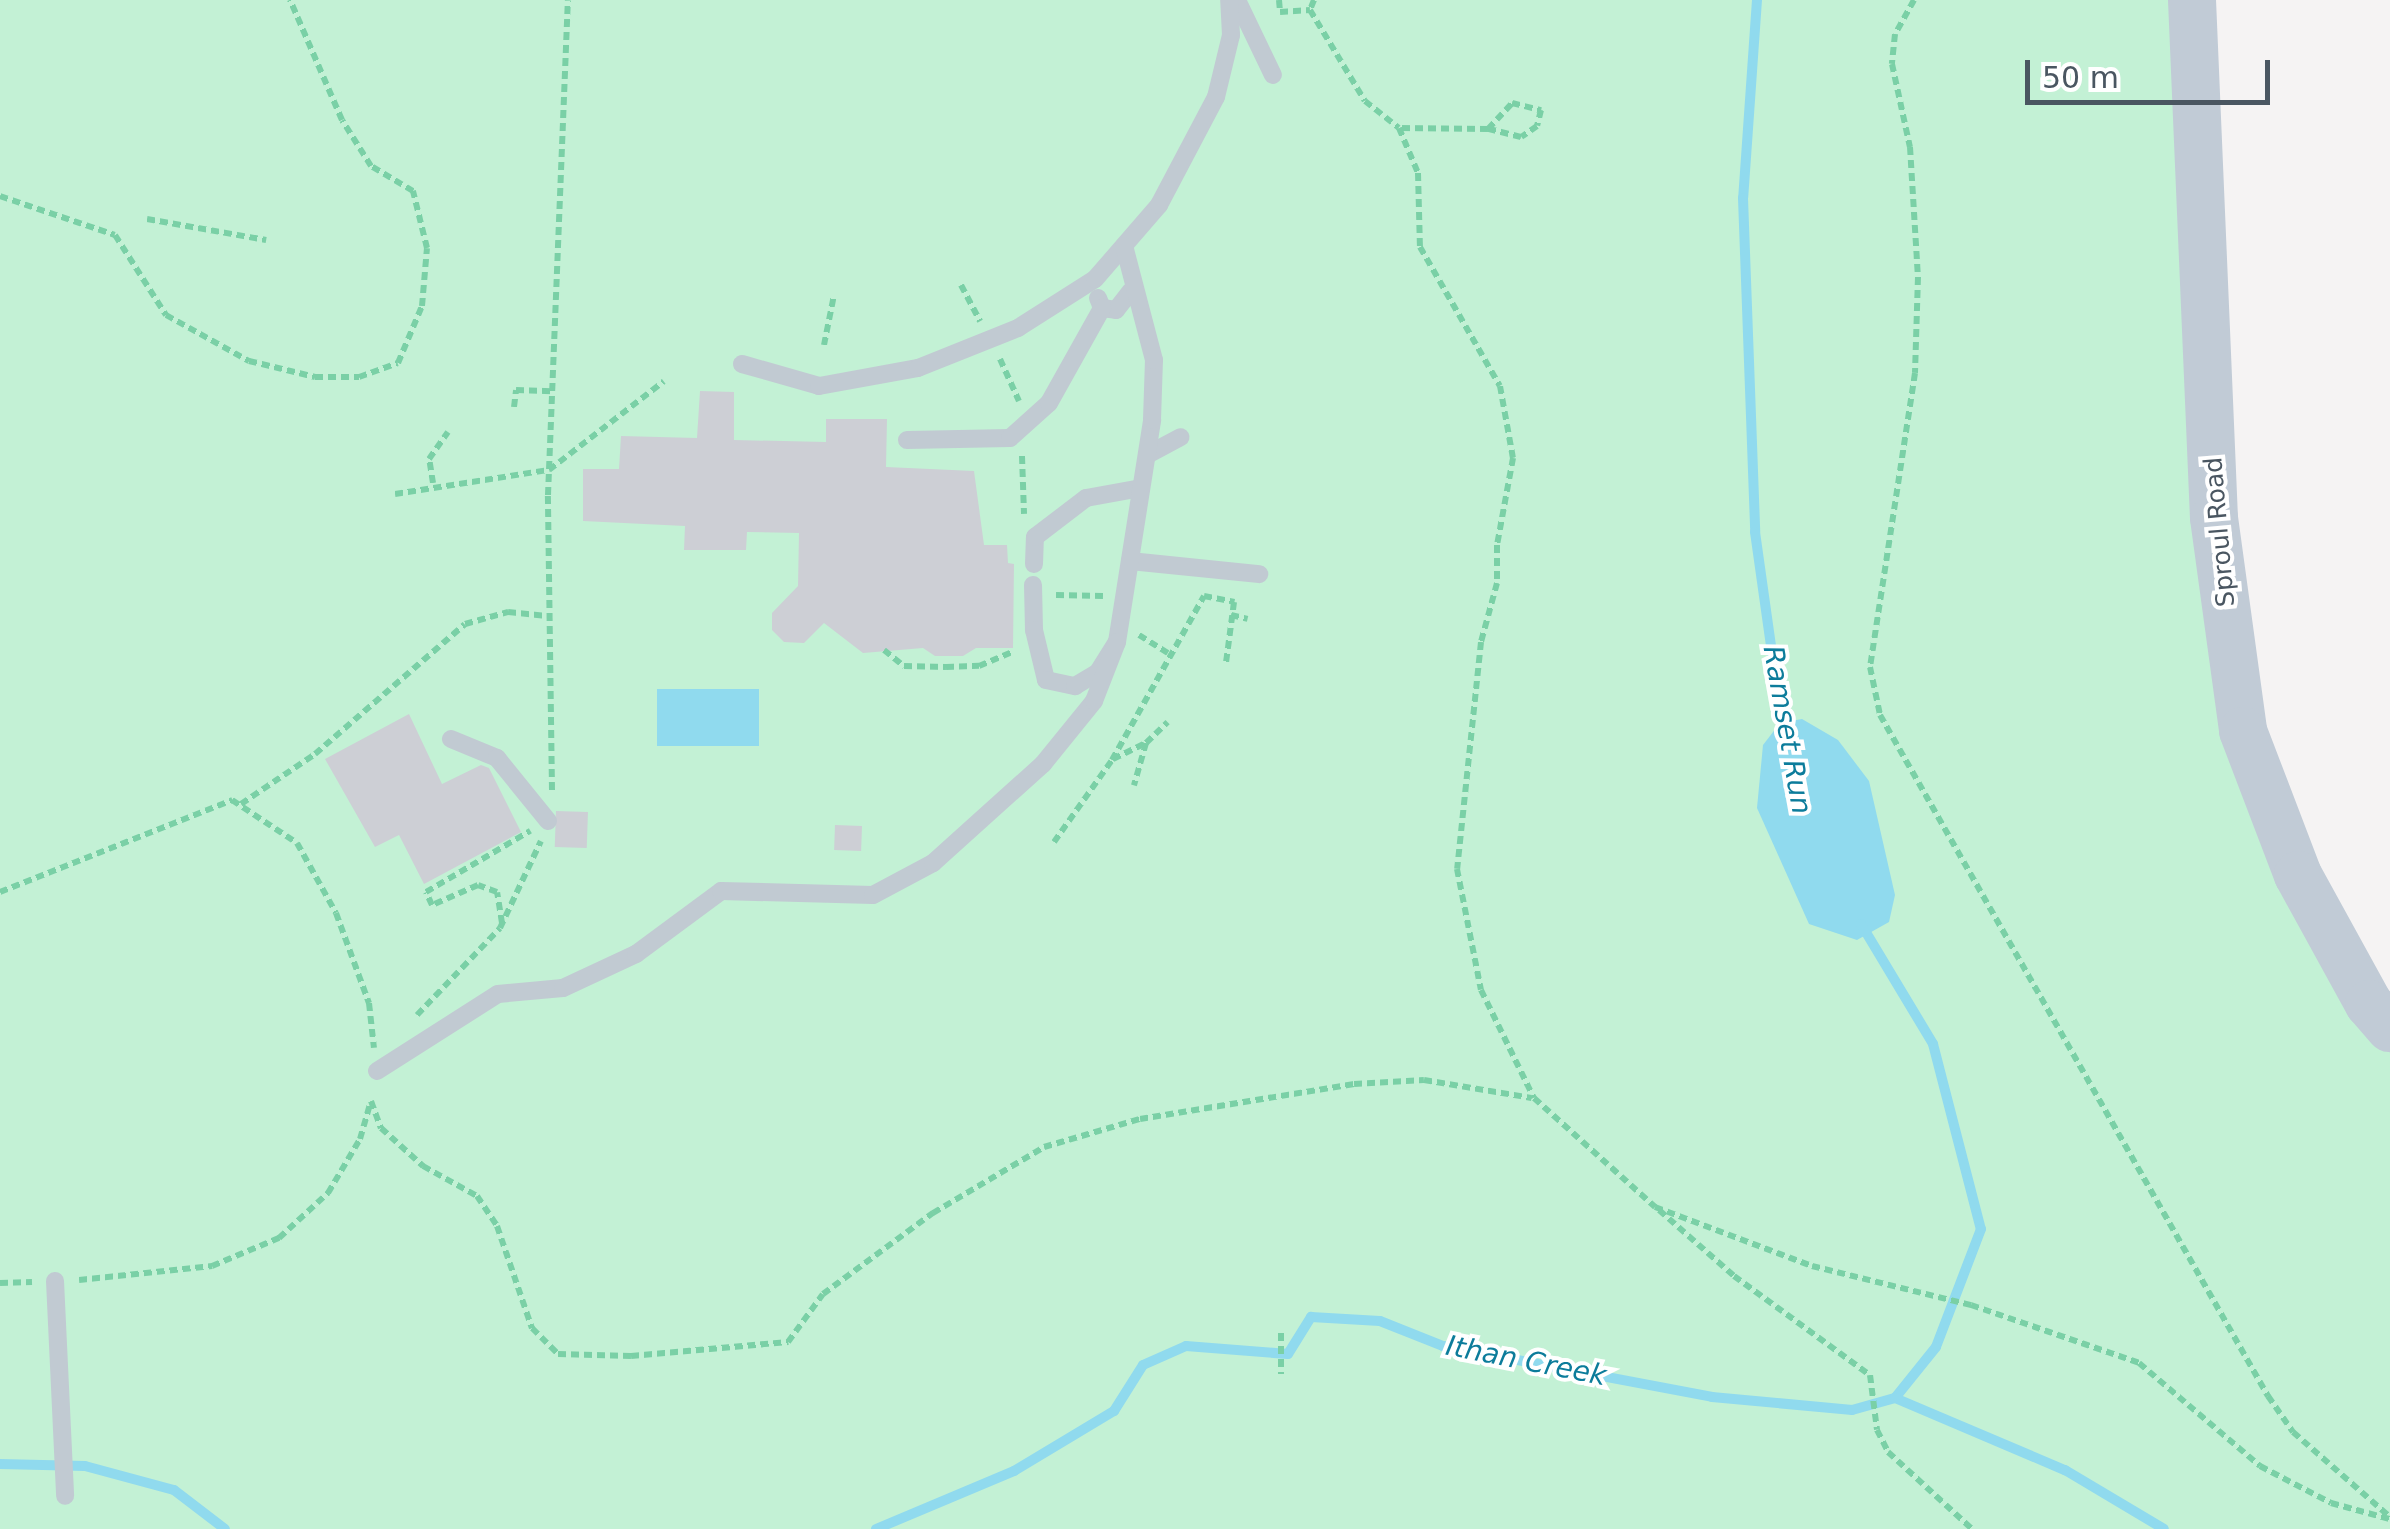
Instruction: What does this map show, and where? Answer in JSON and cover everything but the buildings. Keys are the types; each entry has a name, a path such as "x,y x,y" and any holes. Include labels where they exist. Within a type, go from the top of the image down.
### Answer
{"main road":[{"name":"Sproul Road","path":"2192,0 2214,518 2242,731 2298,876 2369,1004 2390,1028"}],"lane":[{"path":"1233,0 1272,75"},
{"path":"742,364 819,386 918,368 1018,328 1094,279 1159,205 1216,96 1231,35 1233,0"},
{"path":"377,1071 498,994 563,988 636,954 720,891 873,894 934,863 1044,764 1094,701 1118,642 1142,488 1154,360 1131,291 1124,246"},
{"path":"907,440 1010,438 1050,403 1102,308 1094,279"},
{"path":"1102,308 1116,310 1131,291"},
{"path":"1147,455 1181,437"},
{"path":"1034,564 1035,537 1086,498 1142,488"},
{"path":"1130,560 1259,574"},
{"path":"1033,590 1046,680 1076,686 1098,672 1118,642"},
{"path":"451,739 496,758 548,821"},
{"path":"55,1281 64,1492"}],"path":[{"path":"0,196 116,235 166,315 249,360 315,377 360,378 398,362 422,306 426,267 413,191 372,166 342,120 290,0"},
{"path":"377,1071 454,970 502,924 548,821 556,753 546,616 549,470 568,0"},
{"path":"1279,0 1280,12 1310,10"},
{"path":"1310,10 1314,0"},
{"path":"1914,0 1895,34 1892,64 1910,147 1918,278 1914,373 1870,667 1880,715 2268,1396 2293,1432 2390,1518"},
{"path":"1310,10 1365,101 1398,128 1418,173 1420,247 1500,386 1513,458 1497,544 1497,582 1481,642 1457,869 1481,990 1534,1098 1734,1276 1870,1376 1878,1398 1877,1426 1888,1452 1972,1529"},
{"path":"1398,128 1488,129 1522,137 1537,126 1541,110 1529,102 1512,103 1488,129"},
{"path":"148,219 266,240"},
{"path":"961,284 984,326"},
{"path":"824,345 834,295"},
{"path":"1000,359 1022,407"},
{"path":"395,494 432,483 482,483 549,470 664,381"},
{"path":"514,407 516,390 552,391"},
{"path":"432,483 430,459 448,432"},
{"path":"1021,449 1024,525"},
{"path":"1033,590 1125,596"},
{"path":"1054,842 1112,760 1204,596 1234,602 1226,664"},
{"path":"240,804 315,754 465,624 508,612 546,616"},
{"path":"1231,616 1248,619"},
{"path":"884,650 904,666 946,667 979,666 1012,652"},
{"path":"1112,760 1146,743 1168,722"},
{"path":"1134,785 1146,743"},
{"path":"0,892 232,800 297,843 336,912 369,1003 377,1071 360,1140 328,1193 279,1238 212,1266 55,1281 0,1282"},
{"path":"502,924 497,892 478,885 432,905 426,892 548,821"},
{"path":"371,1101 380,1128 422,1166 477,1196 497,1226 532,1328 558,1354 631,1356 788,1342 823,1294 933,1213 1044,1147 1140,1119 1354,1084 1424,1080 1534,1098"},
{"path":"1656,1207 1812,1266 1971,1304 2139,1363 2260,1466 2331,1503 2390,1518"},
{"path":"1281,1333 1281,1374"}],"green space":[{"path":"0,0 2192,0 2243,731 2390,1028 2390,1529 0,1529"}],"water":[{"path":"657,689 759,689 759,746 657,746"},
{"path":"1802,719 1838,740 1869,781 1895,895 1889,922 1857,940 1809,924 1757,808 1763,745 1780,723"}],"waterway":[{"name":"Ramset Run","path":"1757,0 1743,198 1755,532 1783,731"},
{"name":"Ramset Run","path":"1861,924 1933,1044 1981,1229 1936,1347 1895,1398"},
{"name":"Ithan Creek","path":"876,1529 1014,1471 1114,1411 1143,1365 1186,1346 1288,1354 1311,1317 1380,1321 1443,1346 1712,1397 1852,1410 1895,1398 2065,1470 2164,1529"},
{"name":"Ithan Creek","path":"0,1464 85,1466 174,1490 225,1529"}]}
